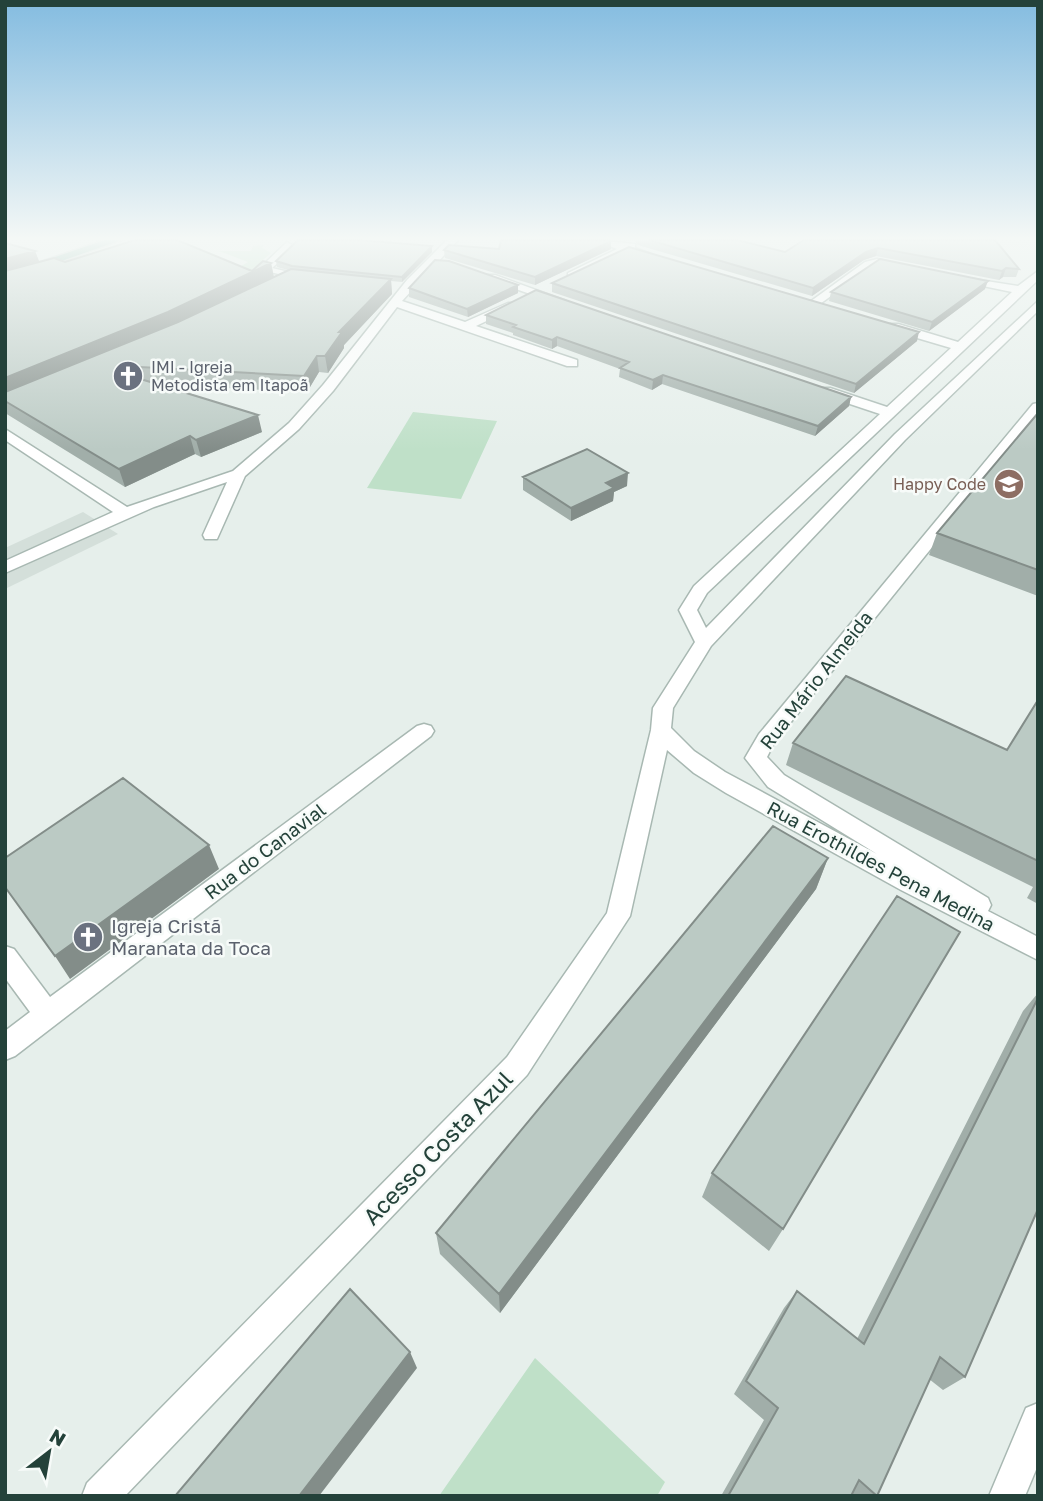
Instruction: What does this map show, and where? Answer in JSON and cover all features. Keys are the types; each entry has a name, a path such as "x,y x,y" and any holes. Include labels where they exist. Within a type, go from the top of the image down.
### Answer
{"street":[{"path":"5,568 124,512 185,489 238,474 295,426 328,388 383,310"},
{"path":"429,310 572,363"},
{"path":"466,326 499,310"},
{"path":"704,642 688,610 700,590 1000,310"},
{"path":"661,730 663,708 704,642 900,437 1032,310"},
{"path":"887,325 961,347"},
{"path":"811,386 890,413"},
{"name":"Rua Mário Almeida","path":"1038,407 766,739 756,758 776,781 1038,941"},
{"path":"5,433 124,512"},
{"path":"211,535 238,474"},
{"name":"Rua Erothildes Pena Medina","path":"661,730 676,750 725,782 889,874 1038,949"},
{"name":"Acesso Costa Azul","path":"100,1496 517,1066 618,916 661,730"},
{"name":"Rua do Canavial","path":"5,1046 424,731"},
{"path":"5,957 47,1014"},
{"path":"1007,1496 1038,1420"}],"shaded area":[{"path":"83,512 118,534 5,589 5,548"}],"green space":[{"path":"413,412 497,421 461,499 367,488"},
{"path":"535,1358 665,1482 657,1496 439,1496"}],"building":[{"path":"5,310 172,310 168,312 5,378"},
{"path":"203,310 361,310 339,332 342,332 325,356 317,356 304,376 122,366 121,373 258,415 196,440 190,436 119,469 5,401 5,392"},
{"path":"496,310 595,310 851,397 818,426 663,375 653,380 620,368 629,362 557,337 552,340 486,315"},
{"path":"633,310 844,310 919,332 856,384"},
{"path":"892,310 948,310 932,322"},
{"path":"1038,413 1038,570 937,533"},
{"path":"587,449 628,473 606,483 614,488 571,508 523,477"},
{"path":"846,676 1007,750 1038,700 1038,861 793,743"},
{"name":"Igreja Cristã Maranata da Toca","path":"123,778 209,845 55,956 5,887 5,858"},
{"path":"773,826 828,858 499,1294 436,1233"},
{"path":"897,896 960,932 783,1229 712,1173"},
{"path":"1038,998 1038,1209 965,1377 940,1357 877,1496 859,1480 851,1496 728,1496 778,1408 746,1381 797,1291 864,1344"},
{"path":"350,1289 410,1352 299,1496 175,1496"}],"place":[{"name":"IMI - Igreja Metodista em Itapoã","path":"128,376"},
{"name":"Happy Code","path":"1009,484"},
{"name":"Igreja Cristã Maranata da Toca","path":"88,937"}]}
